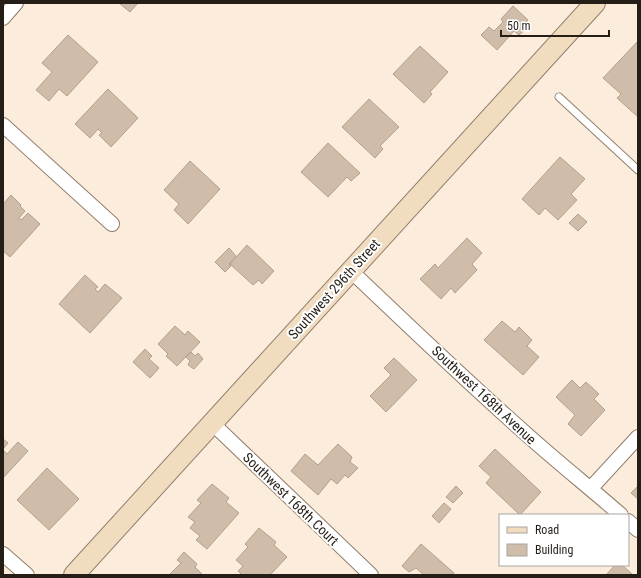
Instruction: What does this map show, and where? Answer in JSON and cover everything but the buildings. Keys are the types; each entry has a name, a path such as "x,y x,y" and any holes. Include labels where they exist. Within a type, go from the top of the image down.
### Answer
{"street":[{"path":"3,18 16,3"},
{"name":"Southwest 296th Street","path":"74,575 595,3"},
{"path":"3,125 112,224"},
{"name":"Southwest 168th Avenue","path":"351,271 523,432 620,514"},
{"name":"Southwest 168th Court","path":"212,423 370,575"},
{"path":"591,488 638,437"},
{"path":"629,522 638,530"},
{"path":"3,554 27,575"}],"lane":[{"path":"559,97 638,170"}]}
